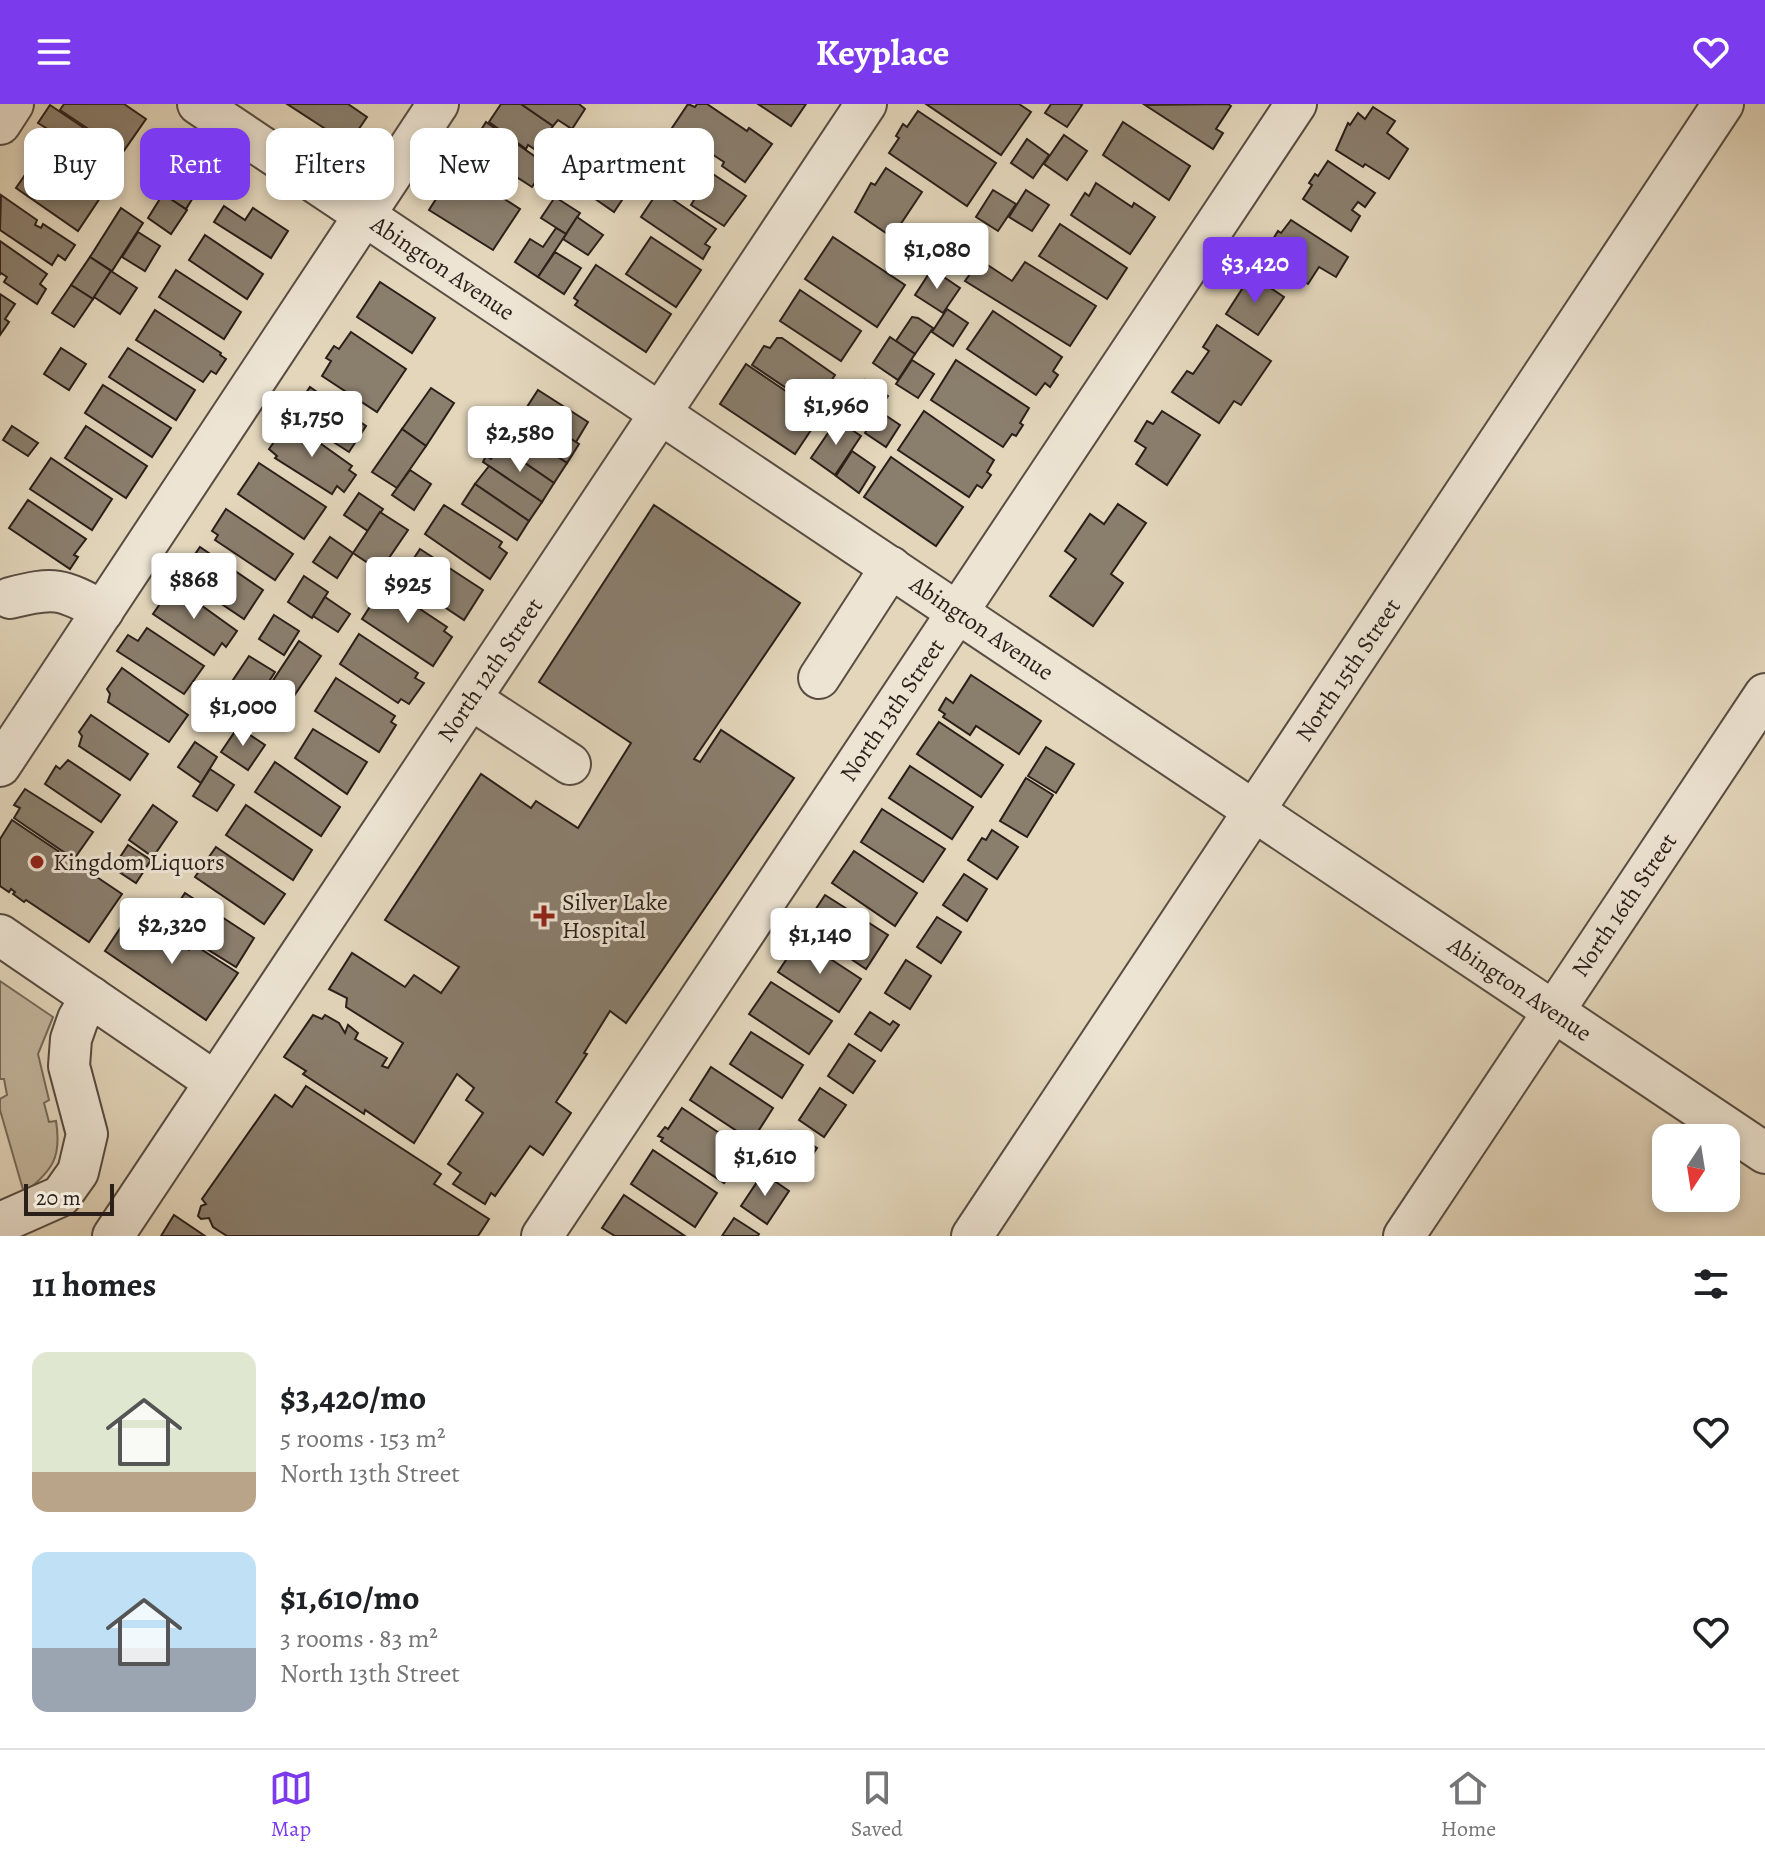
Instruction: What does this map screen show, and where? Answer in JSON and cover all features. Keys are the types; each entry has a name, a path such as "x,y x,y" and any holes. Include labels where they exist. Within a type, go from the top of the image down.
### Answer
{"street":[{"path":"0,124 13,104"},
{"name":"Abington Avenue","path":"198,104 1765,1153"},
{"path":"0,766 438,104"},
{"name":"North 12th Street","path":"113,1236 866,104"},
{"name":"North 13th Street","path":"542,1236 1296,104"},
{"name":"North 15th Street","path":"972,1236 1723,104"},
{"path":"819,678 891,567"},
{"path":"3,599 45,589 72,594 103,611"},
{"name":"North 16th Street","path":"1404,1236 1765,694"},
{"path":"471,699 570,764"},
{"path":"0,935 215,1082"},
{"path":"0,1223 61,1196 78,1172 87,1134 69,1066 70,1052 78,1019 91,997"}],"shaded area":[{"path":"0,981 53,1017 38,1054 49,1100 44,1103 49,1122 56,1121 56,1154 42,1178 24,1193 0,1110 0,1099 7,1095 4,1079 0,1079"}],"building":[{"path":"64,104 124,104 146,119 124,151 124,128 87,128 60,110"},
{"path":"287,104 348,104 367,117 359,128 324,128"},
{"path":"501,104 521,104 553,126 534,128 534,149 528,145 526,149 518,143 518,128 497,128 489,122"},
{"path":"521,104 579,104 585,109 573,128 558,120 553,126"},
{"path":"688,104 695,107 697,104 707,104 772,144 745,182 722,166 724,162 714,155 714,128 672,128"},
{"path":"758,104 806,104 791,126"},
{"path":"926,104 1019,104 1031,112 1001,155"},
{"path":"1051,104 1082,105 1067,127 1045,113"},
{"path":"50,105 84,128 46,128 38,123"},
{"path":"1145,105 1231,106 1216,129 1223,133 1213,149"},
{"path":"1373,107 1395,121 1387,133 1408,149 1389,179 1336,150 1348,123 1350,125 1358,113 1365,119"},
{"path":"918,111 996,163 967,206 889,153 899,138 896,136 903,124 907,127"},
{"path":"1123,122 1190,166 1169,200 1103,155"},
{"path":"1064,135 1087,151 1067,180 1044,164"},
{"path":"1027,139 1049,155 1033,178 1011,163"},
{"path":"518,145 534,156 532,187 518,178"},
{"path":"1328,161 1375,193 1365,207 1358,202 1352,210 1360,216 1351,231 1303,199 1312,185 1309,183"},
{"path":"886,168 922,192 892,237 855,212 871,183 875,185"},
{"path":"714,175 746,196 724,226 691,205 694,200 714,200"},
{"path":"24,176 24,194 16,188"},
{"path":"1096,183 1132,207 1134,203 1155,217 1130,254 1071,215 1085,193 1089,196"},
{"path":"993,190 1016,204 998,231 976,217"},
{"path":"1026,190 1049,205 1032,231 1009,217"},
{"path":"1,195 37,220 35,225 41,228 43,224 75,245 65,260 58,255 52,265 0,230"},
{"path":"33,200 99,200 78,231"},
{"path":"159,200 172,200 187,210 171,234 148,218"},
{"path":"172,200 192,200 186,209"},
{"path":"435,200 506,200 520,209 493,250 429,210"},
{"path":"553,200 560,200 580,213 566,234 541,218"},
{"path":"597,200 622,200 614,212"},
{"path":"652,200 674,200 716,229 705,244 710,247 703,259 641,217"},
{"path":"224,206 245,220 253,208 288,231 271,258 214,222"},
{"path":"121,208 143,223 112,271 90,257"},
{"path":"577,217 603,235 588,255 563,239"},
{"path":"1291,220 1348,257 1336,277 1319,267 1308,284 1265,258 1275,243 1272,241 1278,231 1281,233"},
{"path":"1060,224 1127,268 1107,299 1039,256"},
{"path":"556,228 566,234 538,277 515,262 530,239 543,247"},
{"path":"138,232 160,246 145,271 122,257"},
{"path":"205,235 263,274 247,299 189,260"},
{"path":"651,237 701,270 676,307 626,274"},
{"path":"833,237 905,285 877,327 805,279"},
{"path":"0,241 47,274 40,284 46,289 37,304 4,282 7,277 0,275"},
{"path":"555,252 581,268 564,294 538,277"},
{"path":"90,257 111,271 93,299 71,285"},
{"path":"980,260 1012,281 1025,262 1096,306 1070,346 965,281"},
{"path":"596,265 671,314 646,352 575,305 578,301 574,298"},
{"path":"932,269 960,288 943,313 915,295"},
{"path":"176,270 241,312 224,339 159,297"},
{"path":"111,271 137,288 120,314 94,297"},
{"path":"1251,275 1284,297 1258,335 1226,314"},
{"path":"380,282 435,318 412,353 357,317"},
{"path":"71,285 93,299 74,327 52,313"},
{"path":"800,290 861,331 841,361 780,321"},
{"path":"0,294 15,304 5,319 9,322 0,335"},
{"path":"947,309 968,323 953,346 932,332"},
{"path":"155,310 221,353 226,359 216,374 211,371 203,382 136,340"},
{"path":"993,311 1062,357 1053,371 1058,375 1050,387 1045,383 1036,395 967,349"},
{"path":"912,317 933,328 915,354 896,341"},
{"path":"1217,325 1271,361 1241,405 1234,401 1219,423 1172,392 1187,371 1193,374 1209,351 1203,347"},
{"path":"351,332 406,369 377,412 322,376 331,361 326,358 334,346 339,349"},
{"path":"890,337 915,354 898,380 873,363"},
{"path":"777,338 782,338 835,375 825,390 821,387 810,404 752,365 764,346 770,348"},
{"path":"61,348 86,364 69,390 44,374"},
{"path":"128,348 195,390 176,420 109,377"},
{"path":"912,360 934,374 918,398 896,384"},
{"path":"956,360 1029,408 1016,436 1012,434 1003,447 931,400"},
{"path":"746,364 821,415 795,454 720,404"},
{"path":"865,380 888,396 872,420 848,405"},
{"path":"103,385 171,428 152,457 85,413"},
{"path":"310,387 366,426 349,452 291,415"},
{"path":"431,388 454,403 426,446 402,429"},
{"path":"538,390 588,422 576,442 525,410"},
{"path":"525,410 579,444 567,463 514,429"},
{"path":"879,411 900,425 886,447 865,433"},
{"path":"924,411 994,460 987,472 991,475 982,488 977,485 969,497 898,450"},
{"path":"1162,411 1200,435 1167,485 1136,464 1146,448 1135,441 1147,421 1153,424"},
{"path":"837,420 861,436 835,475 811,458"},
{"path":"289,421 352,466 349,470 356,475 344,492 337,486 332,494 275,458 277,456 269,449"},
{"path":"12,426 38,443 28,456 3,440"},
{"path":"86,426 147,466 126,498 65,458"},
{"path":"513,428 567,463 554,483 500,446"},
{"path":"402,429 426,446 397,488 372,472"},
{"path":"500,446 554,483 542,502 483,462 486,456 491,459"},
{"path":"852,451 875,467 859,493 836,476"},
{"path":"891,457 963,507 936,546 864,497"},
{"path":"51,458 112,499 92,530 30,489"},
{"path":"259,463 326,507 304,539 238,494"},
{"path":"489,466 542,502 529,521 475,484"},
{"path":"410,470 431,484 414,510 392,495"},
{"path":"475,484 529,521 517,540 462,504"},
{"path":"359,493 383,509 368,531 344,515"},
{"path":"28,500 86,539 74,555 78,557 70,569 9,528"},
{"path":"1118,504 1146,523 1111,574 1123,583 1093,626 1050,596 1076,559 1065,551 1090,514 1104,524"},
{"path":"444,505 502,542 499,547 507,553 490,579 425,534"},
{"path":"654,505 800,603 694,759 700,762 721,730 794,778 626,1023 610,1011 556,1102 571,1113 543,1155 530,1146 495,1196 491,1193 485,1204 453,1184 461,1173 448,1164 483,1113 466,1100 474,1088 457,1074 414,1143 303,1074 306,1071 284,1057 313,1015 322,1019 325,1015 339,1023 345,1033 348,1025 358,1033 355,1039 387,1058 382,1066 388,1068 403,1043 346,1007 347,998 329,989 352,953 405,987 414,975 441,993 459,967 385,920 481,774 531,808 536,801 578,828 631,743 539,682"},
{"path":"226,509 293,554 275,580 215,540 218,535 212,531"},
{"path":"380,512 408,530 380,571 353,553"},
{"path":"330,537 353,553 337,578 313,562"},
{"path":"200,547 263,590 244,619 180,576"},
{"path":"420,549 483,590 464,620 401,578"},
{"path":"304,576 328,592 312,618 288,602"},
{"path":"173,585 237,631 226,647 222,643 214,655 153,614"},
{"path":"384,585 447,627 444,631 452,637 433,666 362,619"},
{"path":"325,597 350,614 338,632 313,616"},
{"path":"274,615 299,631 284,655 259,639"},
{"path":"147,628 204,666 184,694 117,651 128,635 138,641"},
{"path":"359,634 418,673 415,678 424,683 409,704 401,699 398,703 340,664"},
{"path":"299,641 321,656 294,696 272,682"},
{"path":"249,656 275,672 259,697 233,680"},
{"path":"122,668 188,715 169,742 108,702 110,694 107,689"},
{"path":"971,675 1041,721 1019,754 976,726 970,735 943,717 945,714 939,710 946,698 953,703"},
{"path":"336,678 395,716 391,722 396,725 379,752 315,711"},
{"path":"269,684 291,698 276,720 255,706"},
{"path":"244,687 259,697 245,718 230,708"},
{"path":"91,715 148,754 130,780 79,746 82,736 79,732"},
{"path":"939,722 1003,765 981,797 917,754"},
{"path":"238,727 265,745 248,770 221,752"},
{"path":"313,729 367,762 347,794 295,758"},
{"path":"195,742 217,757 201,783 178,767"},
{"path":"1046,747 1074,764 1056,793 1028,776"},
{"path":"68,760 120,795 101,822 45,784 56,766 60,769"},
{"path":"275,762 340,807 321,836 255,792"},
{"path":"910,766 973,807 952,839 889,798"},
{"path":"210,769 234,785 217,811 193,796"},
{"path":"1026,778 1053,795 1027,837 1000,821"},
{"path":"25,789 93,832 74,859 14,818 20,808 14,805"},
{"path":"153,805 177,822 153,857 129,840"},
{"path":"246,805 312,850 293,880 226,835"},
{"path":"882,809 945,849 923,882 861,842"},
{"name":"Kingdom Liquors","path":"12,820 122,894 89,942 26,900 24,902 11,889 9,892 0,886 0,839"},
{"path":"992,830 1018,847 997,879 968,860 982,838 986,840"},
{"path":"128,845 151,860 136,883 113,868"},
{"path":"216,847 285,894 264,924 195,877"},
{"path":"854,851 917,893 895,926 832,883"},
{"path":"964,874 987,889 967,921 943,905"},
{"path":"185,893 254,938 236,967 165,923"},
{"path":"825,895 888,935 866,969 804,927"},
{"path":"131,912 180,946 189,950 193,944 238,973 206,1020 105,951"},
{"path":"937,917 961,932 941,963 917,947"},
{"path":"800,939 861,979 839,1012 778,972"},
{"path":"906,960 931,976 910,1009 885,993"},
{"path":"771,982 832,1021 809,1054 749,1014"},
{"path":"870,1012 890,1025 893,1021 899,1025 881,1051 855,1034"},
{"path":"751,1032 803,1065 782,1098 730,1064"},
{"path":"849,1044 875,1061 853,1093 828,1076"},
{"path":"711,1067 773,1108 752,1141 690,1100"},
{"path":"306,1086 441,1174 434,1184 489,1219 478,1236 227,1236 213,1227 209,1218 201,1219 198,1216 201,1206 206,1204 202,1199 275,1095 292,1107"},
{"path":"820,1088 846,1105 824,1137 799,1120"},
{"path":"682,1108 746,1151 724,1183 658,1136 665,1127 668,1129"},
{"path":"791,1131 817,1148 796,1179 771,1163"},
{"path":"653,1150 717,1193 695,1227 631,1184"},
{"path":"763,1173 789,1191 767,1224 741,1206"},
{"path":"624,1195 685,1236 615,1236 602,1228"},
{"path":"174,1215 205,1236 161,1236"},
{"path":"734,1218 759,1234 758,1236 722,1236"}],"place":[{"name":"Kingdom Liquors","path":"37,862"},
{"name":"Silver Lake Hospital","path":"544,916"}]}
